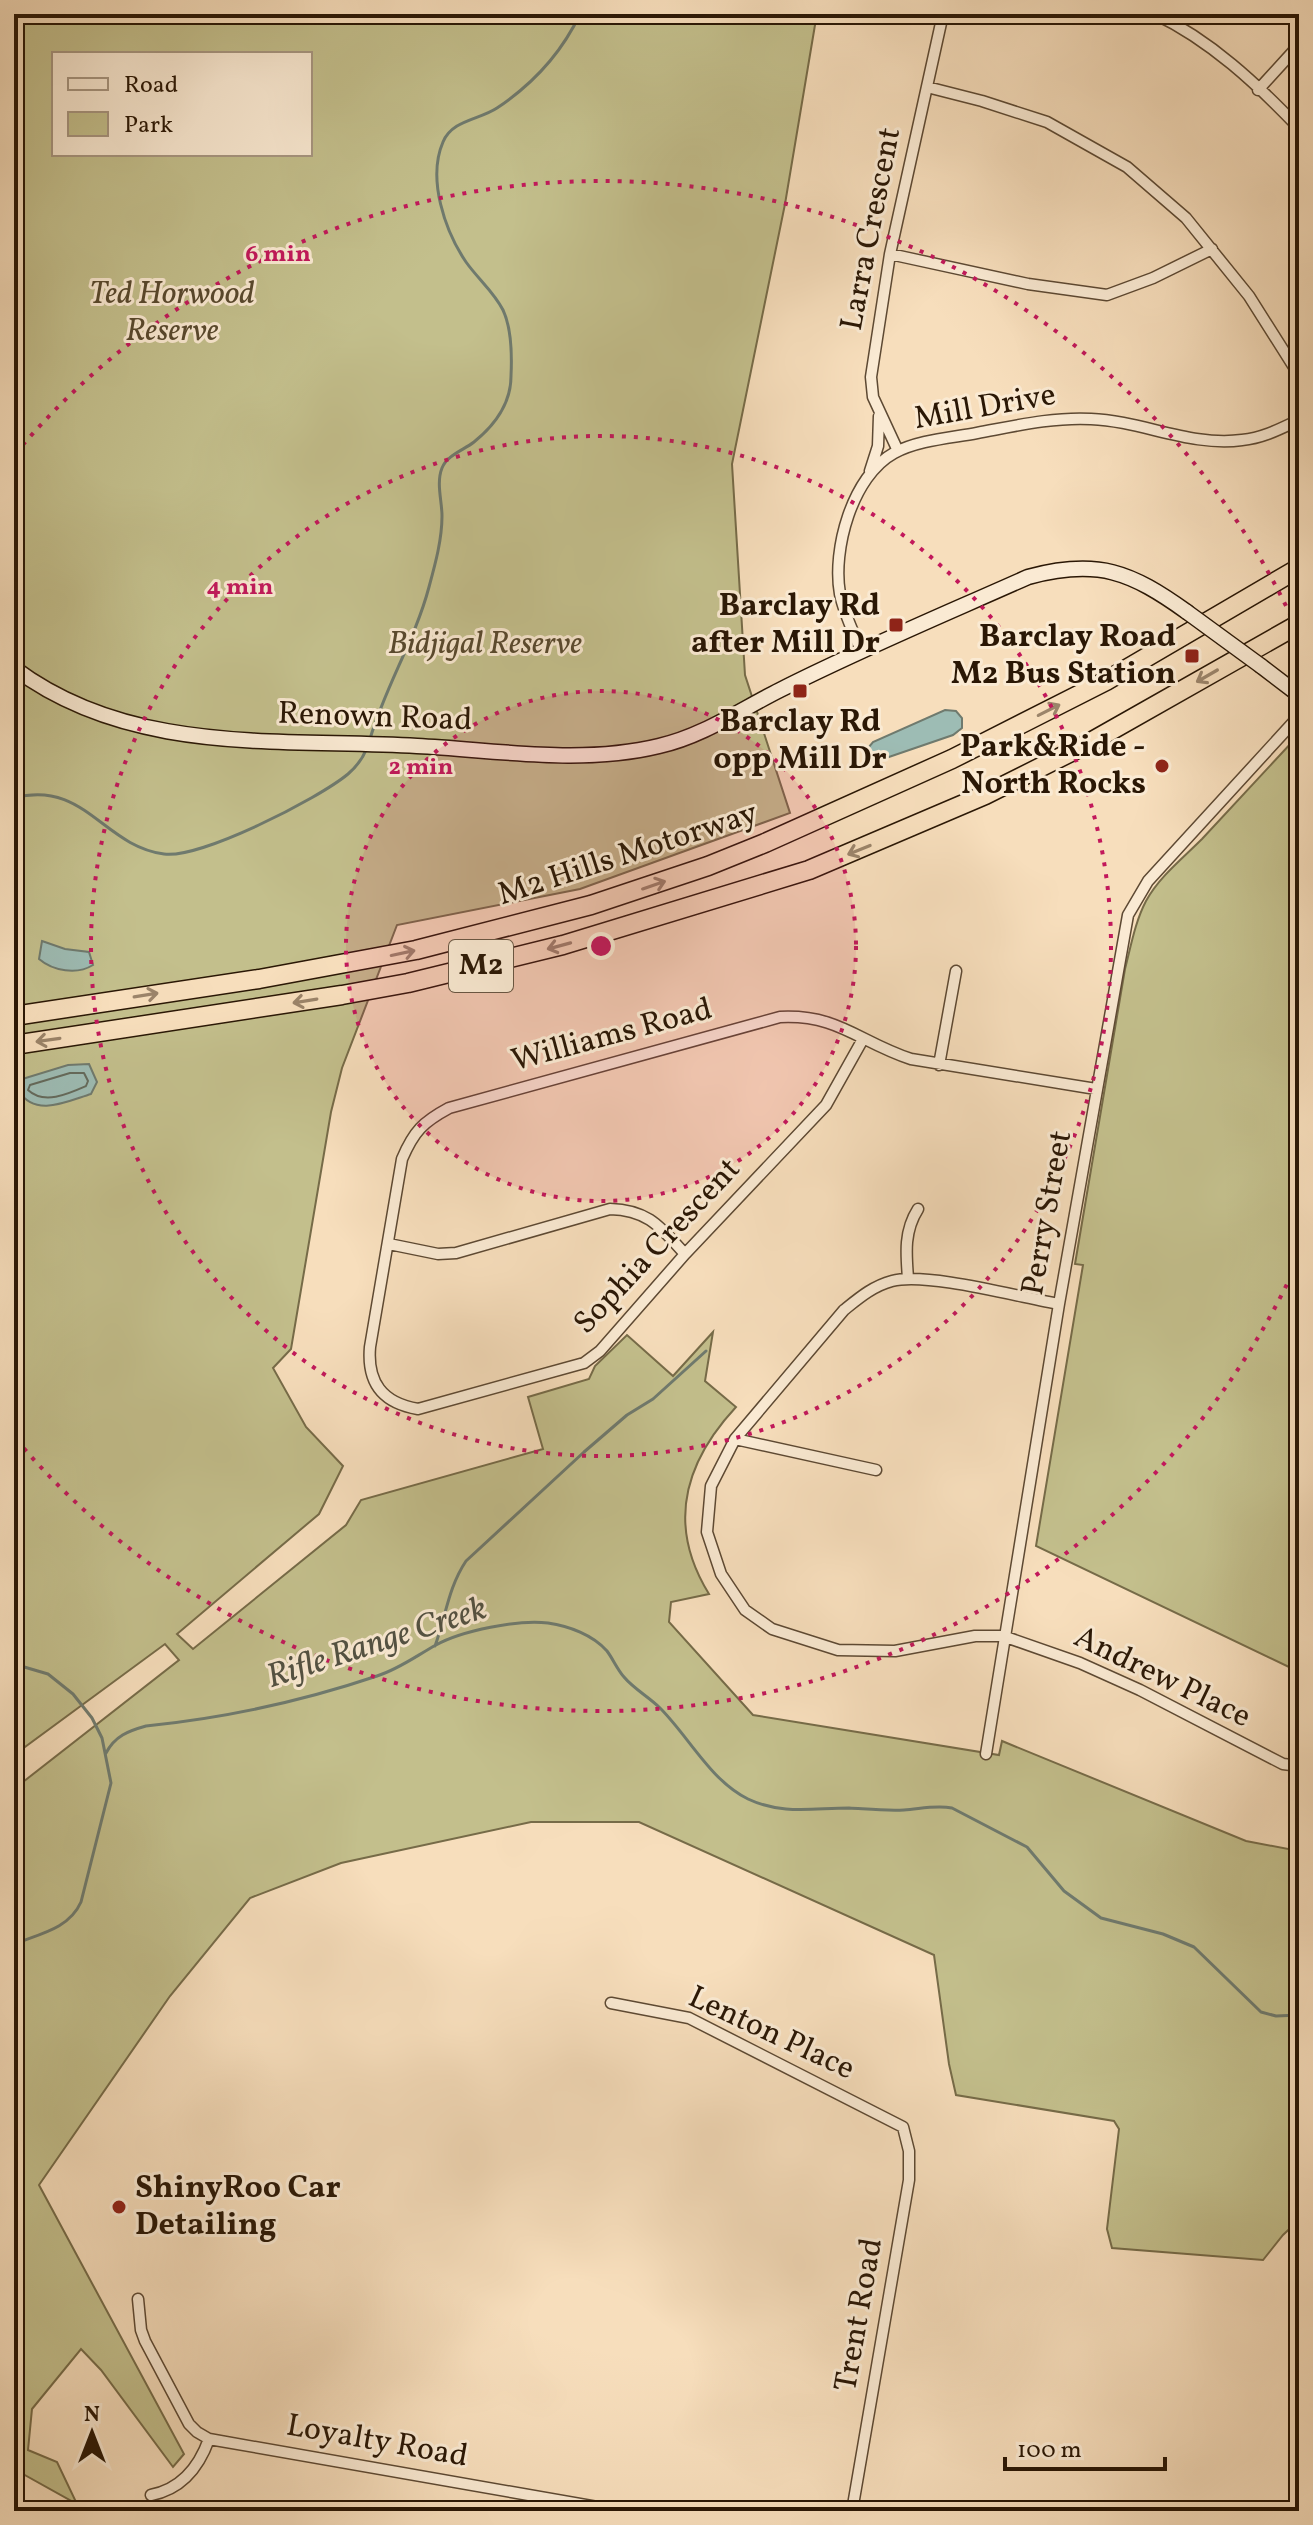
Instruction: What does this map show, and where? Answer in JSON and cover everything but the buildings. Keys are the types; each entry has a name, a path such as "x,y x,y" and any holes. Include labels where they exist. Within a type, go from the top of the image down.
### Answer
{"highway":[{"name":"M2 Hills Motorway","path":"14,1016 273,977 416,950 565,912 679,876 765,843 952,759 1106,681 1299,568"},
{"name":"M2 Hills Motorway","path":"14,1045 408,983 563,945 809,870 892,836 1089,743 1299,624"}],"main road":[{"name":"Renown Road","path":"14,668 30,680 85,708 161,732 251,742 607,754 660,746 705,730 861,651 1028,577 1060,569 1094,569 1123,574 1151,587 1299,695"}],"street":[{"name":"Larra Crescent","path":"898,451 879,411 871,377 890,254 943,14"},
{"path":"1155,14 1173,23 1242,72 1299,128"},
{"path":"1258,90 1299,45"},
{"path":"927,87 1047,122 1127,167 1186,218 1212,249 1249,296 1299,375"},
{"path":"890,254 1028,284 1107,295 1153,278 1212,249"},
{"path":"870,473 878,446 879,411"},
{"name":"Mill Drive","path":"861,651 841,600 838,571 842,540 870,473 898,451 1018,425 1068,419 1128,423 1206,441 1241,441 1270,434 1299,420"},
{"name":"Perry Street","path":"986,1754 1003,1636 1124,933 1134,902 1148,881 1299,716"},
{"name":"Perry Street","path":"1281,736 1299,729"},
{"path":"939,1065 956,971"},
{"name":"Williams Road","path":"387,1397 373,1381 369,1363 402,1159 411,1137 426,1121 449,1108 780,1017 803,1015 826,1020 886,1051 939,1065 1096,1089"},
{"name":"Sophia Crescent","path":"387,1397 418,1409 436,1406 584,1363 615,1335 685,1254 826,1105 863,1039"},
{"path":"389,1244 438,1254 456,1253 619,1209 644,1215 657,1224 685,1254"},
{"path":"908,1278 906,1240 918,1209"},
{"path":"1003,1636 975,1636 895,1651 838,1650 772,1629 745,1610 721,1574 707,1532 711,1486 735,1439 844,1310 872,1289 908,1278 1059,1304"},
{"path":"735,1439 876,1470"},
{"name":"Andrew Place","path":"1003,1636 1080,1663 1140,1690 1271,1759 1299,1766"},
{"name":"Lenton Place","path":"611,2003 689,2018 903,2127"},
{"name":"Trent Road","path":"852,2511 909,2180 909,2151 903,2127"},
{"path":"138,2299 145,2341 189,2424 209,2439 198,2464 178,2485 151,2495"},
{"name":"Loyalty Road","path":"209,2439 620,2511"}],"green space":[{"name":"Bidjigal Reserve","path":"14,14 820,14 816,19 785,204 732,464 745,675 790,813 580,889 397,925 342,1068 331,1112 291,1349 273,1368 306,1427 343,1466 319,1514 177,1634 193,1649 346,1525 361,1500 543,1449 528,1397 589,1379 595,1366 627,1335 673,1376 713,1332 705,1381 736,1407 704,1450 687,1496 685,1520 696,1569 709,1594 671,1602 669,1622 753,1715 999,1755 1002,1741 1246,1841 1299,1851 1299,2220 1263,2260 1112,2248 1107,2229 1119,2129 1114,2121 956,2095 934,1955 639,1822 531,1822 341,1863 250,1898 170,1996 39,2185 184,2454 173,2467 101,2370 81,2349 32,2409 28,2450 57,2462 77,2504 14,2469 14,1789 179,1660 165,1644 14,1755"},
{"path":"1293,741 1299,741 1299,1669 1291,1668 1036,1546 1083,1265 1075,1264 1125,969 1136,926 1146,901 1158,884"}],"water":[{"path":"945,710 956,711 962,718 962,728 953,735 886,758 877,760 869,756 868,748 873,742"},
{"path":"42,941 65,949 89,952 93,965 73,971 51,966 39,959"},
{"path":"89,1064 97,1082 91,1094 43,1106 26,1099 19,1091 19,1080 68,1065"}],"waterway":[{"path":"370,739 416,626 431,579 441,534 439,480 442,468 495,421 505,404 510,386 511,342 506,317 495,297 466,262 445,220 437,172 443,142 459,125 490,112 523,89 555,54 580,14"},
{"path":"14,798 38,795 58,798 76,805 143,849 164,854 181,853 230,837 312,798 348,774 366,750"},
{"path":"435,1646 451,1592 466,1561 584,1452 627,1415 653,1399 706,1351"},
{"name":"Rifle Range Creek","path":"106,1753 118,1738 139,1728 234,1713 349,1685 385,1673 436,1645 475,1631 522,1623 556,1624 580,1632 601,1645 624,1677 671,1719 712,1770 748,1799 773,1807 798,1810 952,1808 1027,1847 1064,1891 1101,1918 1163,1934 1194,1947 1261,2012 1276,2016 1299,2015"},
{"path":"14,1664 48,1674 73,1694 92,1718 102,1738 111,1783 81,1902 76,1911 61,1925 14,1944"}],"place":[{"name":"Barclay Rd after Mill Dr","path":"896,625"},
{"name":"Barclay Road M2 Bus Station","path":"1192,656"},
{"name":"Barclay Rd opp Mill Dr","path":"800,691"},
{"name":"Park&Ride - North Rocks","path":"1162,766"},
{"name":"ShinyRoo Car Detailing","path":"119,2207"}],"park label":[{"name":"Ted Horwood Reserve","path":"172,314"}]}
